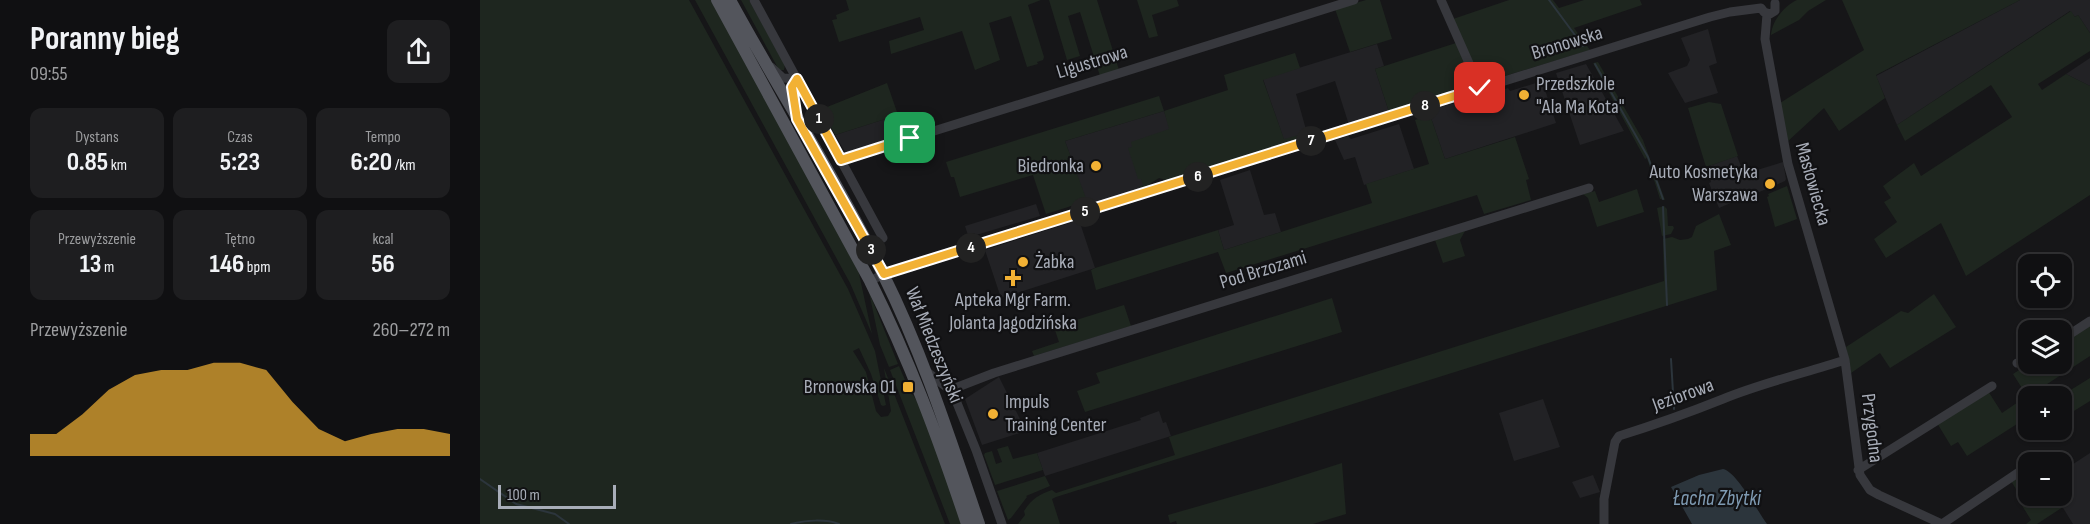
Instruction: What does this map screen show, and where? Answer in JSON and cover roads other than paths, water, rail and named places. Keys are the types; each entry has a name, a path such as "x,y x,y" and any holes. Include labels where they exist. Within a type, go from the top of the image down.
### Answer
{"main road":[{"name":"Wał Miedzeszyński","path":"717,0 870,281 901,344 924,401 967,524"},
{"name":"Wał Miedzeszyński","path":"730,0 884,274 926,371 979,524"}],"street":[{"path":"754,0 883,238"},
{"name":"Ligustrowa","path":"841,160 1354,0"},
{"path":"1441,0 1480,88"},
{"path":"1764,7 1775,11 1776,1"},
{"name":"Bronowska","path":"870,281 884,274 1710,17 1764,7"},
{"name":"Masłowiecka","path":"1764,7 1765,39 1788,164 1845,360"},
{"path":"762,58 780,76 797,79"},
{"path":"797,79 792,91 797,119"},
{"name":"Pod Brzozami","path":"950,390 994,373 1589,188"},
{"path":"2072,332 2090,321"},
{"name":"Przygodna","path":"1845,360 1858,470 1864,483 1878,495 1942,524"},
{"name":"Jeziorowa","path":"1604,524 1604,499 1617,438 1705,408 1732,396 1845,360"},
{"path":"926,371 950,390 976,450 1002,524"},
{"path":"1858,470 1992,386"},
{"path":"1942,524 2018,473"}],"water":[{"name":"Łacha Zbytki","path":"1723,469 1728,471 1740,484 1767,524 1692,524 1671,487 1699,475"}],"waterway":[{"path":"1549,0 1583,46"},
{"path":"1595,64 1648,157 1663,199"},
{"path":"1663,207 1667,305"},
{"path":"1671,359 1674,409"},
{"path":"480,479 516,504 555,514 569,524"},
{"path":"791,524 815,521 839,524"}],"place":[{"name":"Przedszkole \"Ala Ma Kota\"","path":"1524,95"},
{"name":"Biedronka","path":"1096,166"},
{"name":"Auto Kosmetyka Warszawa","path":"1770,184"},
{"name":"Żabka","path":"1023,262"},
{"name":"Apteka Mgr Farm. Jolanta Jagodzińska","path":"1013,278"},
{"name":"Bronowska 01","path":"908,387"},
{"name":"Impuls Training Center","path":"993,414"}]}
